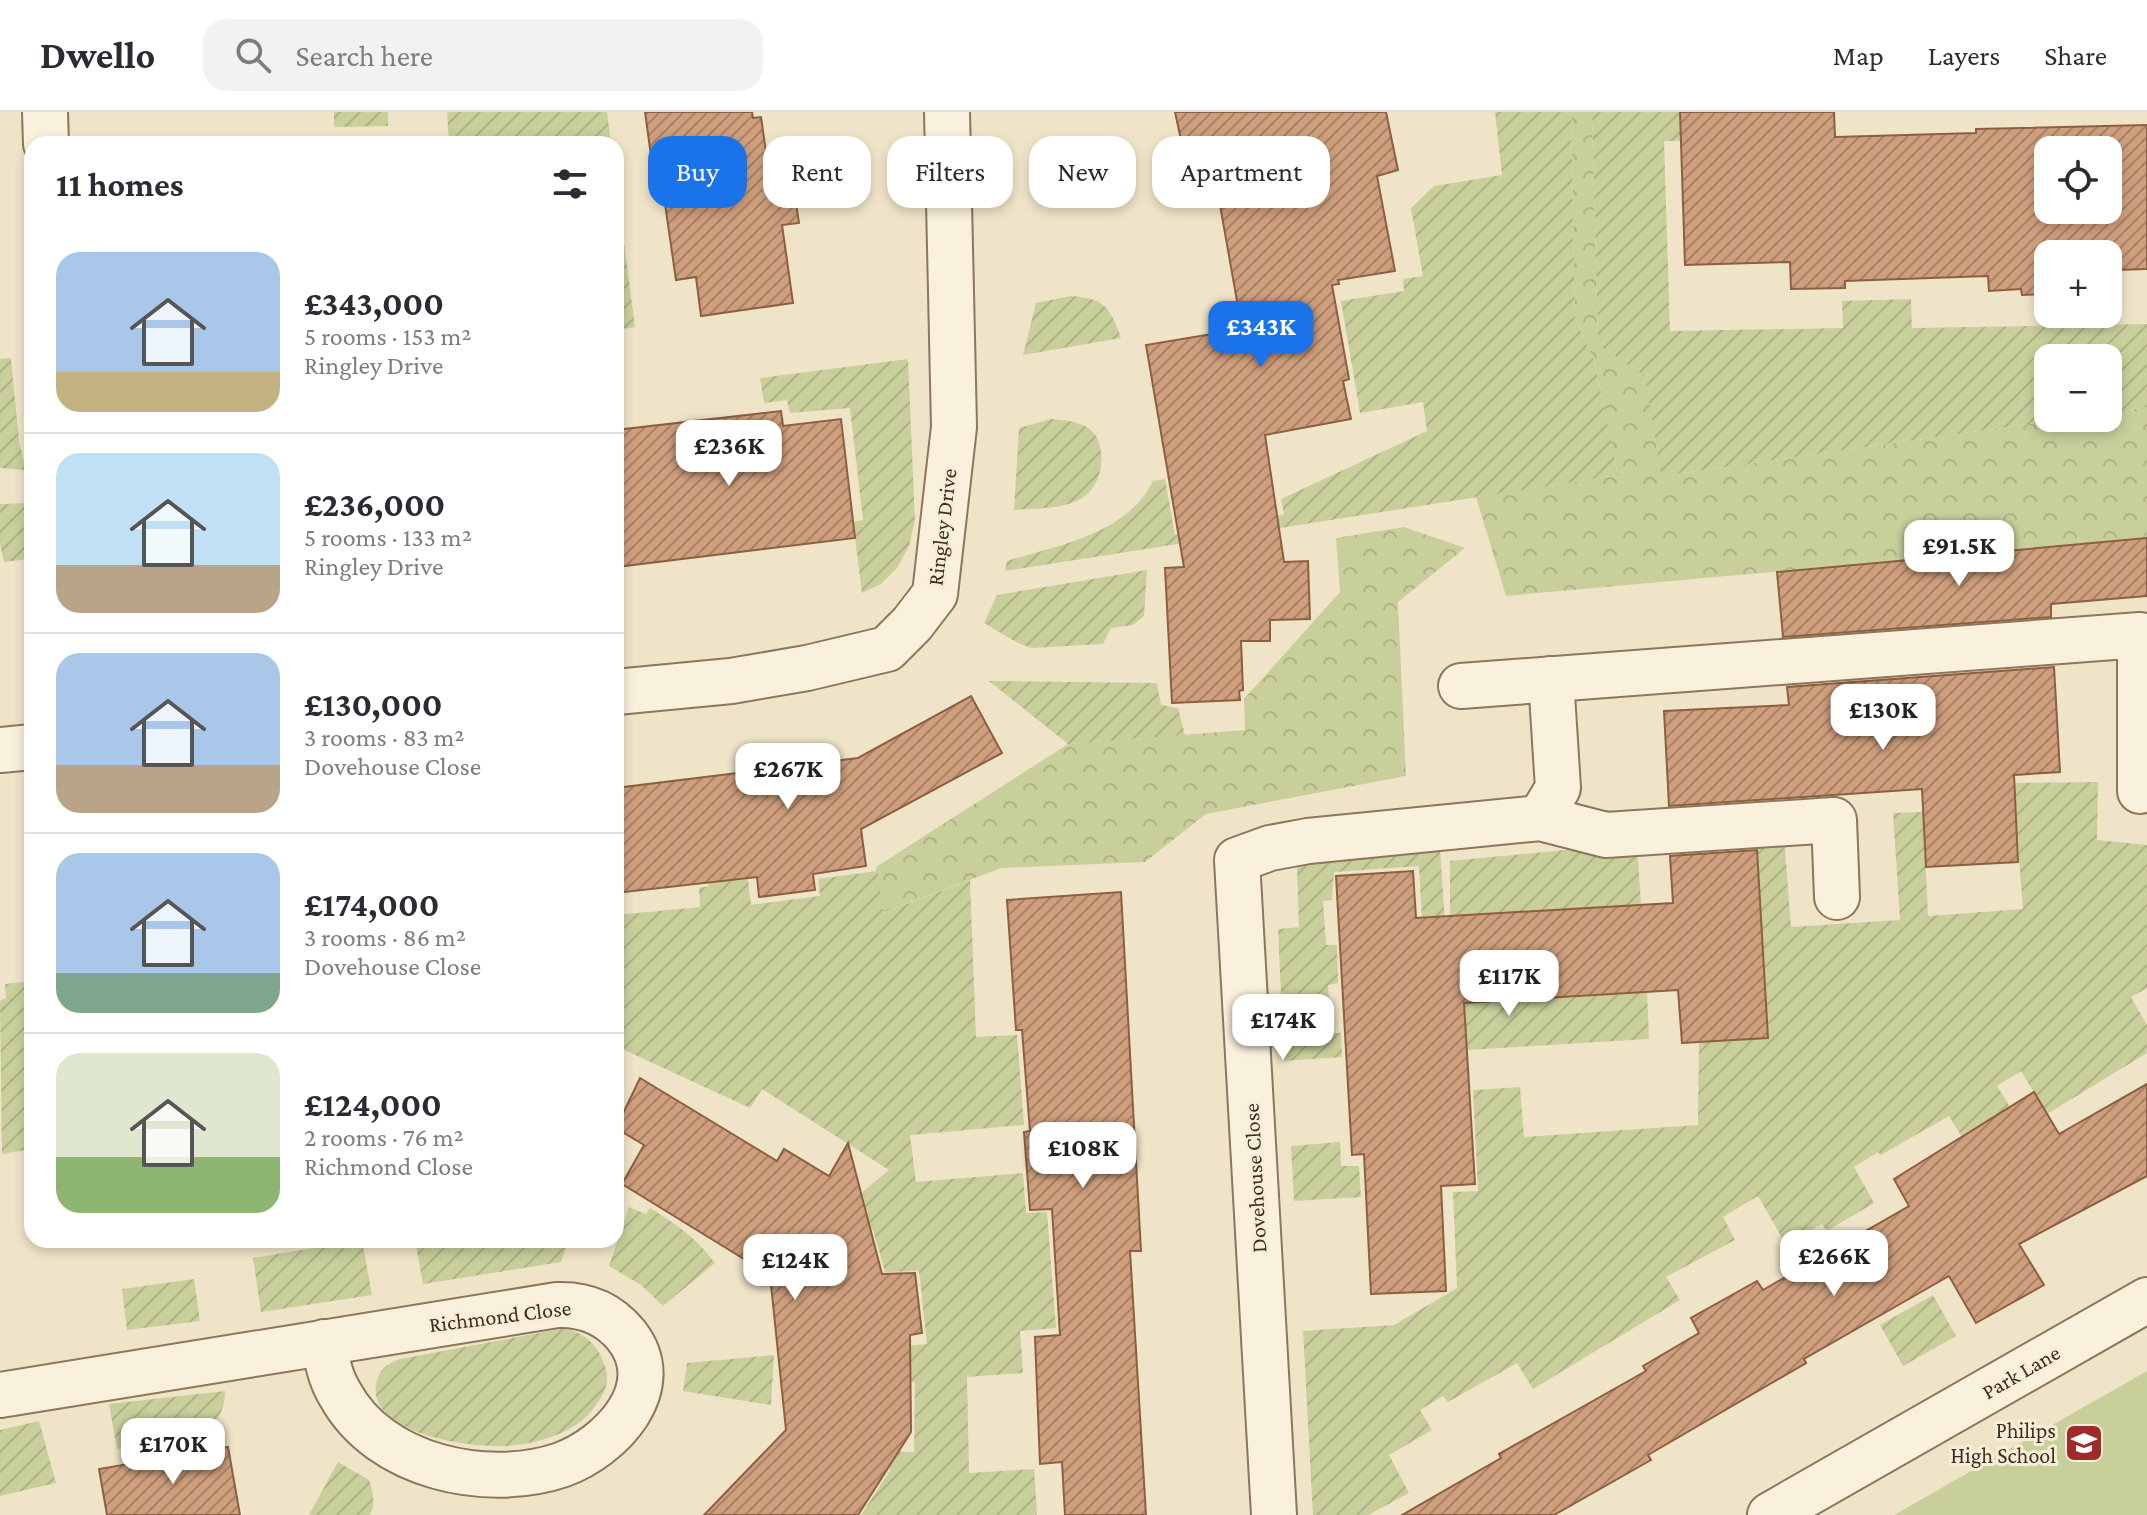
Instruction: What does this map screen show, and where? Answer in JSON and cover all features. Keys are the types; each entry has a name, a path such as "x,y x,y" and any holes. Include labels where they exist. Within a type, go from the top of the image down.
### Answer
{"street":[{"path":"45,112 46,136"},
{"name":"Ringley Drive","path":"624,691 731,681 807,668 887,649 935,594 954,427 947,112"},
{"path":"1461,686 2140,635 2140,791"},
{"path":"1551,679 1558,788 1540,818 1606,835 1834,820 1837,897"},
{"path":"0,750 24,748"},
{"name":"Dovehouse Close","path":"1274,1515 1237,860 1270,848 1308,841 1540,818"},
{"name":"Park Lane","path":"1770,1515 2147,1300"},
{"name":"Richmond Close","path":"0,1395 324,1342 557,1305 577,1304 596,1310 618,1325 634,1345 640,1384 631,1412 622,1423 597,1444 563,1464 521,1472 475,1473 421,1460 396,1449 374,1434 355,1417 340,1395 329,1372 324,1342"}],"green space":[{"path":"334,112 388,112 388,126 334,127"},
{"path":"447,112 607,112 610,136 448,136"},
{"path":"1495,112 1571,112 1575,318 1595,363 1618,475 1005,571 1007,561 1069,543 1109,525 1127,514 1153,481 1165,479 1175,535 1284,514 1281,499 1427,431 1423,402 1360,413 1341,301 1404,291 1403,279 1423,276 1411,208 1434,186 1502,175"},
{"path":"1571,112 1592,112 1598,345 1646,376 1661,476 2034,423 2034,432 2122,432 2122,411 2147,407 2147,538 1506,596 1476,497 1618,475 1595,363 1575,318"},
{"path":"1592,112 1680,112 1681,141 1664,141 1670,331 1843,328 1842,301 1911,299 1912,328 2122,328 2122,324 2147,324 2147,407 2122,411 2122,344 2034,344 2034,423 1661,476 1645,376 1598,345"},
{"path":"624,244 635,327 624,329"},
{"path":"1071,296 1092,299 1105,306 1121,338 1023,355 1036,303"},
{"path":"11,358 24,470 0,468 0,359"},
{"path":"908,359 915,520 909,546 897,568 881,584 862,593 853,522 863,520 850,408 790,413 787,400 764,403 760,378"},
{"path":"1051,419 1082,425 1096,436 1101,452 1098,479 1089,493 1066,505 1014,510 1019,428"},
{"path":"24,503 24,560 4,562 0,544 0,504"},
{"path":"1404,527 1465,548 1398,602 1406,776 1206,814 1145,862 1001,868 882,913 876,867 1068,744 1245,730 1244,699 1340,592 1336,538"},
{"path":"1147,570 1144,616 1133,625 1111,628 1103,644 1031,648 984,623 997,595"},
{"path":"989,681 1157,683 1161,705 1178,708 1185,735 1068,744"},
{"path":"2098,782 2097,840 2147,845 2147,988 2131,997 2147,1025 2147,1053 2047,1114 2021,1071 1997,1086 2021,1125 1971,1152 1949,1116 1881,1155 1878,1152 1854,1167 1874,1203 1827,1231 1822,1224 1785,1243 1758,1196 1723,1217 1735,1240 1666,1277 1680,1300 1533,1389 1517,1363 1448,1402 1443,1396 1420,1410 1432,1430 1389,1455 1409,1493 1368,1515 1313,1515 1303,1331 1394,1325 1457,1288 1453,1192 1478,1191 1473,1090 1520,1087 1524,1137 1698,1125 1699,1042 1768,1037 1757,846 1784,837 1791,927 1900,920 1893,813 1923,812 1928,916 2023,909 2015,809 1998,783"},
{"path":"1439,834 1446,936 1423,938 1419,866 1334,872 1332,900 1323,901 1326,945 1337,945 1338,983 1328,985 1331,1033 1341,1033 1342,1057 1284,1061 1278,929 1299,927 1297,869 1301,856"},
{"path":"1637,843 1641,905 1450,916 1450,861"},
{"path":"745,855 751,905 820,896 818,879 877,871 883,913 970,880 976,1037 1017,1035 1024,1125 910,1135 916,1182 1023,1173 1026,1213 1047,1212 1056,1328 1020,1331 1023,1373 967,1377 969,1473 1034,1469 1037,1515 861,1515 891,1469 865,1462 867,1451 914,1452 915,1382 891,1383 888,1348 927,1344 919,1271 885,1272 873,1230 856,1233 842,1209 889,1170 762,1089 750,1108 624,1050 624,914 700,907 699,888 709,886 708,859"},
{"path":"24,982 24,1150 2,1154 0,1001 6,998 5,984"},
{"path":"1647,992 1649,1039 1467,1050 1464,1003"},
{"path":"1340,1142 1341,1166 1359,1166 1361,1197 1294,1201 1291,1146"},
{"path":"629,1207 646,1214 650,1208 693,1238 715,1263 663,1306 641,1285 609,1266 615,1248 624,1248 624,1222"},
{"path":"314,1248 363,1248 372,1295 261,1312 253,1258"},
{"path":"416,1248 566,1248 561,1262 423,1284"},
{"path":"194,1279 200,1321 127,1330 122,1289"},
{"path":"1933,1295 1956,1336 1903,1366 1880,1325"},
{"path":"560,1329 576,1332 590,1341 603,1362 607,1381 602,1396 585,1418 554,1436 506,1446 447,1440 404,1426 388,1415 378,1401 376,1384 379,1374 387,1365 400,1359"},
{"path":"774,1355 771,1405 683,1391 687,1363"},
{"name":"Philips High School","path":"2147,1371 2147,1515 1894,1515"},
{"path":"225,1391 222,1409 214,1422 202,1432 169,1443 117,1449 109,1404"},
{"path":"39,1421 56,1483 0,1496 0,1430"},
{"path":"338,1462 369,1480 373,1493 370,1515 309,1515"}],"building":[{"path":"645,112 752,112 753,118 761,117 763,208 797,208 799,223 782,225 793,303 701,316 696,277 676,280 666,208 747,208 747,136 648,136"},
{"path":"1175,112 1386,112 1398,170 1377,176 1395,271 1338,280 1339,284 1332,285 1349,379 1343,381 1351,419 1265,435 1284,562 1308,561 1310,619 1270,620 1270,641 1241,641 1243,690 1239,691 1240,700 1172,703 1165,568 1184,567 1146,345 1242,329 1221,208 1330,208 1330,136 1180,136"},
{"path":"1680,112 1834,112 1835,137 1976,133 1976,129 2147,125 2147,269 2122,270 2122,240 2034,240 2034,295 2022,295 2021,289 1989,291 1988,276 1845,281 1845,288 1791,289 1790,262 1685,265"},
{"path":"781,411 783,426 841,419 855,538 624,566 624,429"},
{"path":"2147,538 2147,596 2051,604 2051,617 1783,637 1777,572"},
{"path":"2054,667 2060,772 2014,775 2018,862 1926,867 1922,789 1669,806 1664,711 1789,705 1787,687"},
{"path":"971,696 1002,753 861,829 866,866 813,874 815,890 759,897 757,877 624,892 624,787 858,758"},
{"path":"1757,850 1768,1038 1682,1043 1678,990 1464,1003 1475,1184 1441,1186 1446,1291 1371,1294 1364,1154 1352,1155 1336,876 1413,871 1416,918 1673,903 1670,856"},
{"path":"1121,892 1141,1251 1130,1251 1146,1515 1065,1515 1062,1462 1040,1464 1035,1337 1060,1335 1052,1209 1030,1210 1024,1132 1030,1131 1022,1030 1016,1030 1007,900"},
{"path":"640,1078 777,1161 784,1149 829,1176 848,1143 882,1274 915,1273 922,1333 910,1335 911,1432 858,1515 704,1515 786,1430 770,1275 624,1185 644,1145 624,1133 624,1111"},
{"path":"2147,1084 2147,1176 2019,1244 2044,1285 1976,1323 1949,1276 1804,1359 1806,1363 1648,1455 1651,1460 1554,1515 1402,1515 1501,1458 1499,1454 1646,1371 1643,1366 1699,1333 1691,1318 1757,1281 1763,1290 1909,1206 1894,1179 2034,1092 2059,1134"},
{"path":"228,1447 240,1515 107,1515 99,1469"}],"place":[{"name":"Philips High School","path":"2084,1443"}]}
